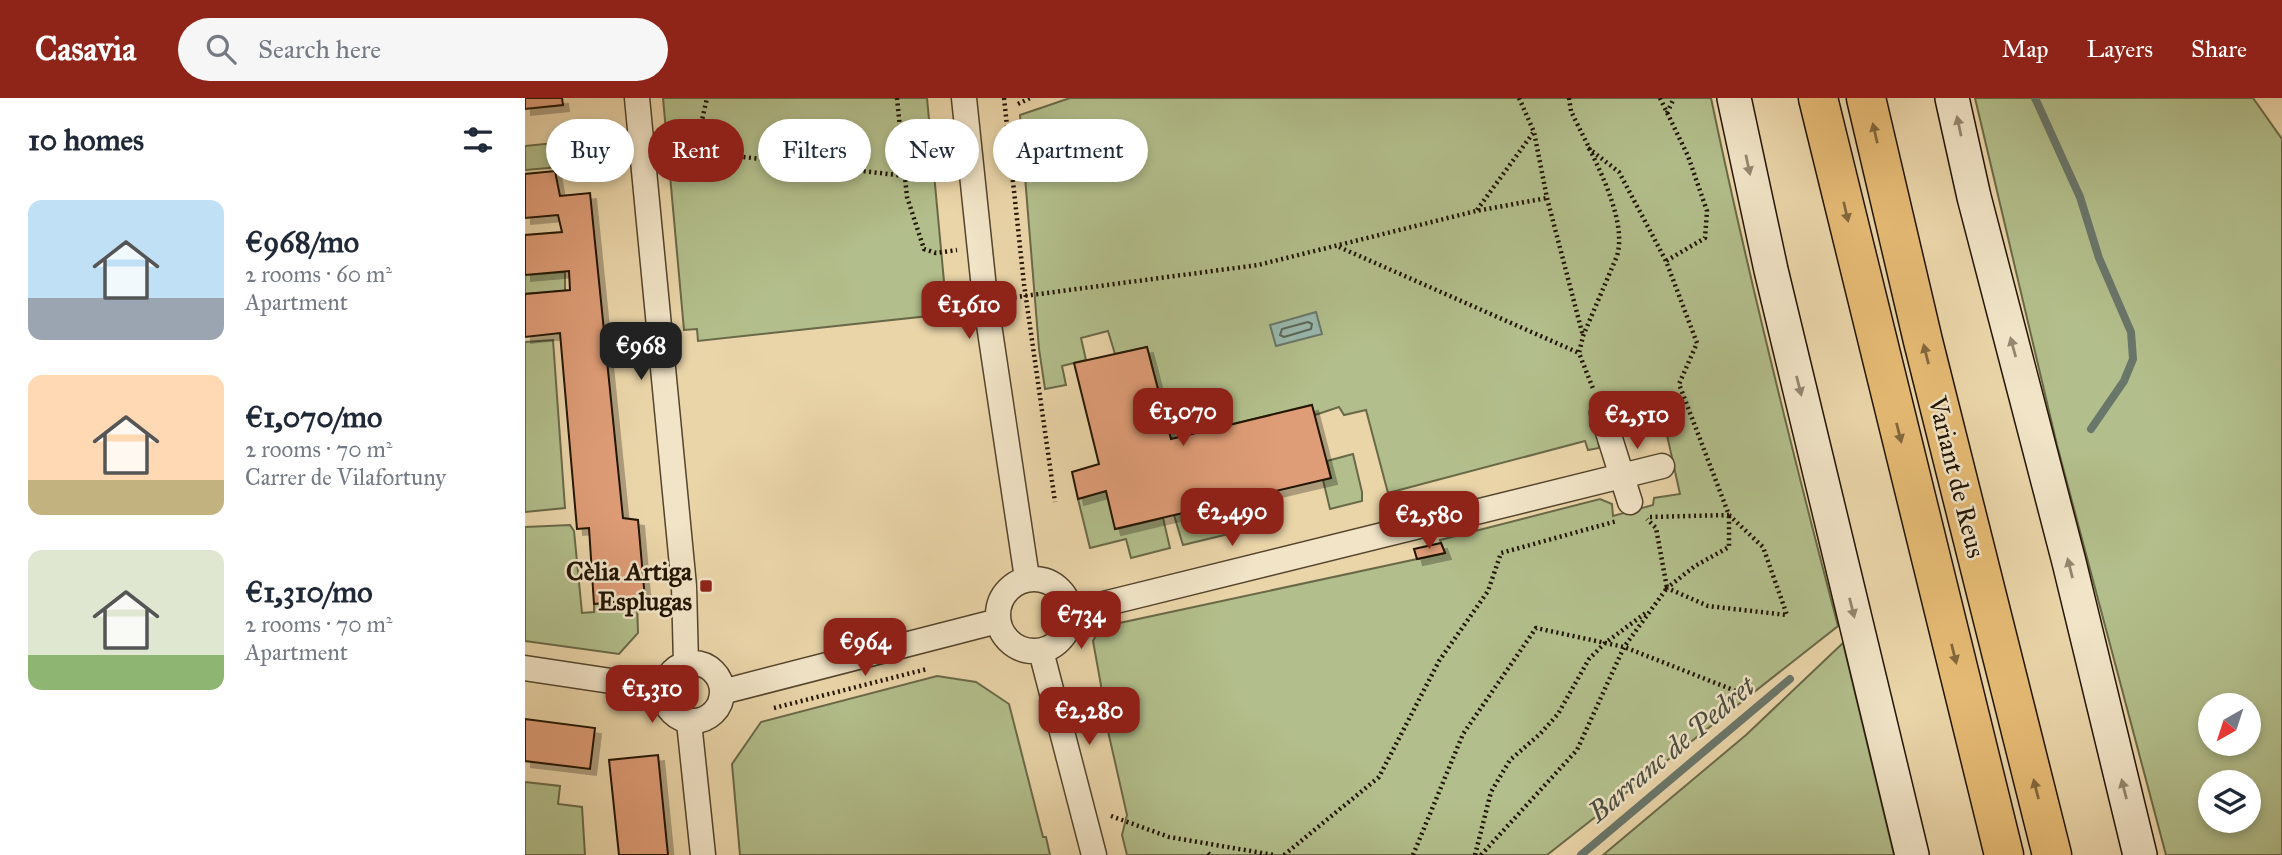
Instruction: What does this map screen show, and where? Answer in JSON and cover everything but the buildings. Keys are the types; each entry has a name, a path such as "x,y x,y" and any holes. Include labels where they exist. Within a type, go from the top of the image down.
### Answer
{"highway":[{"name":"Variant de Reus","path":"1818,98 2004,855"},
{"name":"Variant de Reus","path":"1866,98 1923,341 2052,855"}],"street":[{"path":"637,98 684,586 686,664"},
{"path":"964,98 966,119"},
{"path":"1734,98 1774,284 1912,855"},
{"path":"1952,98 1974,197 2069,562 2140,855"},
{"path":"972,182 985,298 1027,578"},
{"path":"1602,413 1622,476 1626,511"},
{"path":"1071,612 1662,466"},
{"path":"1039,578 1051,582 1061,590 1071,612 1070,623 1060,641 1041,651 1018,648 1002,632 997,610 1007,589 1016,582 1039,578"},
{"path":"722,692 998,621"},
{"path":"1041,651 1094,855"},
{"path":"696,663 713,671 720,681 722,692 719,705 713,714 703,720 689,722 670,711 665,703 664,690 668,677 676,668 686,664 696,663"},
{"path":"525,668 664,690"},
{"path":"689,722 703,855"}],"path":[{"path":"702,119 707,98"},
{"path":"897,98 899,119"},
{"path":"1004,98 1026,296 1055,502"},
{"path":"1018,104 1030,98"},
{"path":"1519,98 1534,132 1547,198 1583,336"},
{"path":"1569,98 1571,111 1620,225 1620,247 1583,336 1579,353 1602,413"},
{"path":"1660,98 1688,156 1707,211 1705,238 1666,261"},
{"path":"1667,114 1674,98"},
{"path":"1476,211 1534,132"},
{"path":"1481,855 1577,750 1625,647 1667,588 1695,566 1729,547 1729,515 1679,384 1697,343 1666,261 1619,172 1588,148"},
{"path":"642,151 648,150"},
{"path":"744,157 885,174"},
{"path":"906,182 907,197 924,249 936,253 979,247"},
{"path":"985,298 1026,296 1258,265 1476,211 1547,198"},
{"path":"1339,246 1579,353"},
{"path":"1284,855 1379,778 1439,661 1487,591 1501,553 1626,511"},
{"path":"1729,515 1763,547 1787,615 1708,606 1667,588 1656,528 1645,517 1729,515"},
{"path":"1475,855 1491,792 1510,760 1558,714 1589,659 1605,643 1652,608"},
{"path":"1413,855 1464,734 1536,628 1625,647 1741,693"},
{"path":"774,708 927,669"},
{"path":"1111,816 1170,837 1274,855"}],"green space":[{"path":"663,98 927,98 929,119 885,119 885,182 935,182 947,314 698,341 697,329 684,330 671,182 744,182 744,119 665,119"},
{"path":"1070,98 1711,98 1771,363 1838,626 1547,855 1127,855 1122,835 1127,815 1103,709 1093,641 1101,627 1445,553 1440,540 1600,499 1612,504 1613,516 1653,505 1654,498 1680,494 1665,426 1629,434 1616,427 1598,439 1599,448 1588,450 1585,441 1388,493 1366,410 1344,415 1339,407 1315,415 1311,405 1171,439 1147,347 1115,354 1108,331 1081,338 1086,360 1062,366 1066,385 1045,389 1039,349 1025,182 1148,182 1148,119 1020,119 1020,115"},
{"path":"1975,98 2253,98 2282,139 2282,855 2166,855 2057,445"},
{"path":"546,144 546,168 525,170 525,146"},
{"path":"565,272 565,291 525,294 525,275"},
{"path":"553,340 565,508 525,512 525,342"},
{"path":"1353,454 1362,501 1330,509 1323,480 1331,478 1327,461"},
{"path":"1106,491 1116,529 1163,518 1170,548 1131,558 1126,539 1090,548 1078,499"},
{"path":"1268,493 1274,523 1183,545 1174,515"},
{"path":"570,525 574,531 582,613 594,612 594,604 637,601 638,633 619,654 525,641 525,527"},
{"path":"1843,643 1894,855 1603,855 1746,735"},
{"path":"937,676 976,682 1009,704 1050,855 740,855 732,764 761,722"},
{"path":"525,782 560,786 558,804 582,807 585,855 525,855"}],"water":[{"path":"1316,312 1322,334 1276,346 1270,325"}],"waterway":[{"name":"Barranc de Pedret","path":"2035,98 2080,197 2099,258 2131,332 2133,359 2124,381 2091,429"},
{"name":"Barranc de Pedret","path":"1581,855 1790,679"}],"place":[{"name":"Cèlia Artiga Esplugas","path":"706,586"}]}
